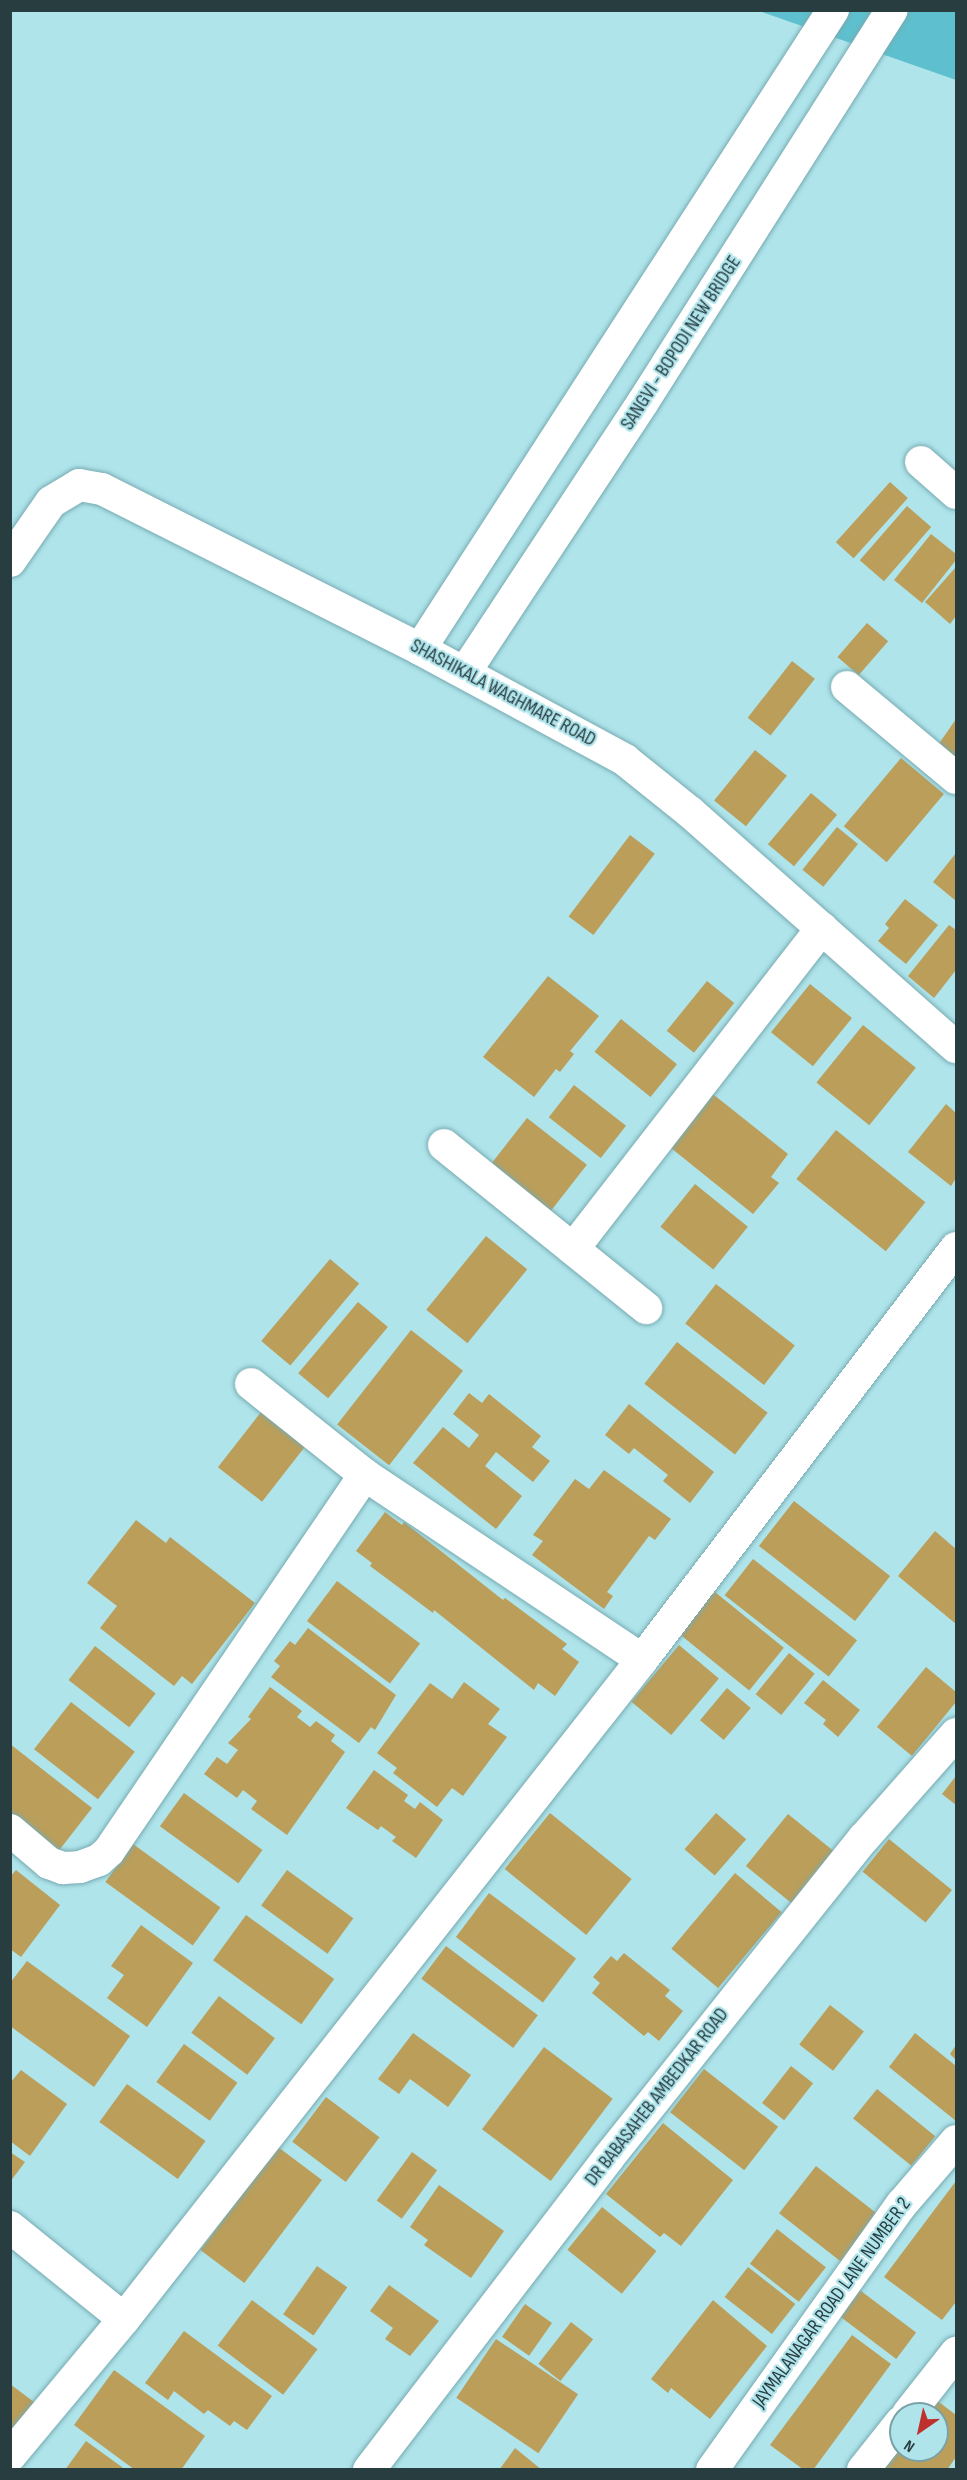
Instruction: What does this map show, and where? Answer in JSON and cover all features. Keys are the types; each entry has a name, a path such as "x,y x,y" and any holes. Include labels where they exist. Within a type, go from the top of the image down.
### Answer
{"street":[{"path":"420,649 454,600 833,10"},
{"name":"SANGVI - BOPODI NEW BRIDGE","path":"465,672 892,10"},
{"path":"921,462 957,493"},
{"name":"SHASHIKALA WAGHMARE ROAD","path":"10,561 51,502 79,485 102,489 465,672 625,760 957,1047"},
{"path":"847,687 957,778"},
{"path":"573,1249 822,928"},
{"path":"444,1144 646,1308"},
{"path":"10,2456 124,2319 642,1660 957,1248"},
{"path":"251,1384 365,1475 642,1660"},
{"path":"10,1830 49,1863 63,1868 81,1867 99,1860 109,1851 365,1475"},
{"name":"DR BABASAHEB AMBEDKAR ROAD","path":"369,2469 638,2121 864,1838 957,1734"},
{"name":"JAYMALANAGAR ROAD LANE NUMBER 2","path":"712,2469 902,2204 957,2141"},
{"path":"10,2227 124,2319"},
{"path":"918,2402 957,2353"},
{"path":"863,2469 889,2437"}],"water":[{"path":"759,11 956,11 956,80"}],"building":[{"path":"890,482 908,498 854,558 836,542"},
{"path":"907,506 931,527 884,581 860,560"},
{"path":"931,534 956,554 956,560 922,603 894,580"},
{"path":"956,567 956,616 950,624 925,602"},
{"path":"867,623 888,641 859,675 837,657"},
{"path":"792,661 815,679 771,736 748,718"},
{"path":"956,719 956,763 936,748"},
{"path":"755,750 787,776 746,826 714,801"},
{"path":"901,758 944,794 887,862 844,826"},
{"path":"811,793 837,815 794,866 768,844"},
{"path":"837,827 858,844 823,887 802,870"},
{"path":"630,835 655,854 593,935 569,916"},
{"path":"956,853 956,901 933,882"},
{"path":"905,899 938,925 906,964 878,941 889,928 885,924"},
{"path":"949,925 956,930 956,970 934,998 908,976"},
{"path":"548,976 599,1016 570,1051 574,1054 560,1072 556,1069 534,1097 483,1057"},
{"path":"707,981 734,1003 694,1053 667,1031"},
{"path":"810,984 852,1018 813,1066 771,1032"},
{"path":"621,1019 677,1064 651,1097 595,1052"},
{"path":"863,1025 916,1068 869,1125 816,1083"},
{"path":"574,1085 626,1126 601,1158 549,1117"},
{"path":"709,1091 788,1154 771,1177 779,1183 753,1214 666,1144"},
{"path":"946,1104 956,1113 956,1178 951,1186 908,1152"},
{"path":"527,1118 587,1165 551,1211 491,1164"},
{"path":"836,1130 925,1202 886,1251 796,1179"},
{"path":"695,1184 748,1227 713,1270 660,1227"},
{"path":"486,1236 527,1269 467,1343 426,1310"},
{"path":"330,1259 359,1283 290,1365 261,1341"},
{"path":"716,1284 795,1346 764,1385 685,1323"},
{"path":"358,1302 388,1327 328,1398 298,1373"},
{"path":"411,1330 463,1371 389,1465 337,1425"},
{"path":"677,1342 768,1413 735,1455 644,1384"},
{"path":"469,1393 482,1403 489,1394 541,1436 532,1447 550,1461 533,1482 496,1452 485,1466 522,1496 496,1529 413,1463 443,1427 469,1448 479,1435 453,1414"},
{"path":"629,1404 714,1472 690,1503 663,1481 668,1475 634,1448 629,1454 605,1435"},
{"path":"261,1412 305,1446 262,1502 218,1467"},
{"path":"604,1470 671,1519 655,1540 649,1536 607,1592 613,1596 604,1609 532,1555 543,1541 533,1535 575,1479 589,1489"},
{"path":"794,1501 890,1576 855,1621 759,1546"},
{"path":"385,1512 402,1525 404,1522 503,1600 505,1598 567,1644 562,1649 579,1662 555,1696 538,1683 534,1690 434,1610 433,1613 370,1566 372,1563 356,1551"},
{"path":"136,1520 166,1543 170,1537 255,1603 192,1684 182,1676 174,1686 100,1628 117,1606 87,1583"},
{"path":"935,1531 956,1549 956,1624 898,1576"},
{"path":"753,1559 857,1640 829,1677 725,1595"},
{"path":"337,1581 420,1644 390,1684 307,1621"},
{"path":"710,1588 784,1648 749,1691 675,1631"},
{"path":"308,1628 396,1695 375,1730 371,1727 359,1743 271,1677 280,1666 274,1661 290,1641 295,1645"},
{"path":"679,1645 719,1678 671,1735 631,1702"},
{"path":"95,1646 156,1693 129,1727 69,1680"},
{"path":"789,1653 815,1674 781,1715 756,1694"},
{"path":"926,1667 956,1692 956,1702 912,1756 877,1727"},
{"path":"823,1680 860,1710 838,1737 823,1724 826,1720 804,1703"},
{"path":"464,1682 500,1709 488,1724 507,1737 463,1796 452,1788 437,1807 393,1773 397,1768 377,1753 430,1683 452,1699"},
{"path":"270,1687 302,1711 297,1717 310,1727 316,1721 335,1735 331,1741 345,1752 287,1835 251,1809 257,1801 243,1790 237,1798 204,1774 217,1757 227,1764 238,1750 228,1743 251,1719 248,1717"},
{"path":"727,1688 751,1708 724,1740 700,1720"},
{"path":"71,1702 135,1752 98,1799 34,1749"},
{"path":"10,1744 92,1808 57,1853 10,1816"},
{"path":"374,1770 408,1795 404,1801 415,1809 420,1802 443,1820 416,1858 392,1841 396,1837 381,1826 378,1830 346,1808"},
{"path":"956,1776 956,1805 942,1794"},
{"path":"184,1793 262,1850 238,1883 160,1826"},
{"path":"550,1813 632,1879 586,1935 505,1869"},
{"path":"716,1813 746,1839 715,1875 685,1849"},
{"path":"788,1814 834,1851 792,1903 746,1866"},
{"path":"889,1839 952,1890 926,1923 863,1872"},
{"path":"133,1844 220,1907 193,1946 105,1882"},
{"path":"16,1870 60,1905 21,1957 10,1949 10,1877"},
{"path":"287,1870 353,1918 327,1954 261,1906"},
{"path":"735,1873 782,1912 718,1988 671,1949"},
{"path":"489,1893 576,1959 543,2003 456,1937"},
{"path":"246,1915 334,1979 301,2024 213,1960"},
{"path":"141,1925 193,1963 147,2027 107,1998 124,1975 111,1966"},
{"path":"446,1946 538,2015 513,2048 421,1979"},
{"path":"624,1953 670,1990 665,1996 683,2011 659,2041 648,2032 644,2036 592,1993 600,1983 593,1977 611,1956 617,1961"},
{"path":"27,1961 130,2036 94,2087 10,2026 10,1983"},
{"path":"219,1996 275,2038 247,2075 191,2033"},
{"path":"830,2005 864,2031 833,2071 799,2044"},
{"path":"413,2033 471,2075 448,2107 410,2079 399,2094 378,2079"},
{"path":"915,2033 956,2066 956,2121 889,2067"},
{"path":"184,2044 237,2083 210,2121 156,2082"},
{"path":"956,2045 956,2060 950,2054"},
{"path":"544,2047 613,2099 551,2181 482,2129"},
{"path":"791,2066 813,2083 784,2120 762,2103"},
{"path":"704,2069 778,2127 744,2170 670,2112"},
{"path":"21,2070 67,2104 30,2156 10,2141 10,2083"},
{"path":"127,2084 205,2141 178,2179 99,2122"},
{"path":"877,2089 935,2136 911,2166 853,2119"},
{"path":"326,2097 380,2137 346,2182 292,2142"},
{"path":"663,2123 733,2180 681,2246 664,2233 660,2237 606,2194"},
{"path":"278,2147 322,2180 244,2283 200,2250"},
{"path":"10,2152 25,2162 10,2182"},
{"path":"412,2152 437,2170 402,2219 377,2201"},
{"path":"816,2166 879,2215 842,2263 779,2213"},
{"path":"956,2181 956,2302 942,2320 884,2277"},
{"path":"439,2185 504,2231 471,2278 424,2245 428,2240 410,2227"},
{"path":"602,2207 656,2251 622,2294 567,2250"},
{"path":"777,2229 826,2267 799,2302 750,2264"},
{"path":"317,2266 347,2287 313,2336 283,2314"},
{"path":"748,2267 795,2304 772,2334 725,2297"},
{"path":"389,2285 439,2321 410,2356 385,2339 393,2328 370,2311"},
{"path":"853,2285 916,2333 896,2359 833,2311"},
{"path":"252,2300 317,2349 283,2395 218,2346"},
{"path":"713,2300 767,2346 710,2419 671,2388 668,2393 651,2379"},
{"path":"525,2304 552,2323 529,2356 502,2337"},
{"path":"571,2322 593,2339 560,2381 538,2364"},
{"path":"184,2331 272,2396 247,2430 234,2421 230,2426 208,2410 204,2414 174,2391 168,2400 145,2383"},
{"path":"852,2335 891,2364 813,2470 804,2470 770,2445"},
{"path":"496,2339 578,2394 538,2453 456,2398"},
{"path":"114,2370 205,2436 181,2470 135,2470 74,2425"},
{"path":"10,2384 34,2402 13,2430 10,2428"},
{"path":"931,2396 939,2402 927,2402"},
{"path":"949,2410 956,2415 956,2457 947,2470 876,2470 889,2453 889,2462 949,2462"},
{"path":"86,2441 126,2470 65,2470"},
{"path":"515,2448 542,2470 499,2470"}]}
